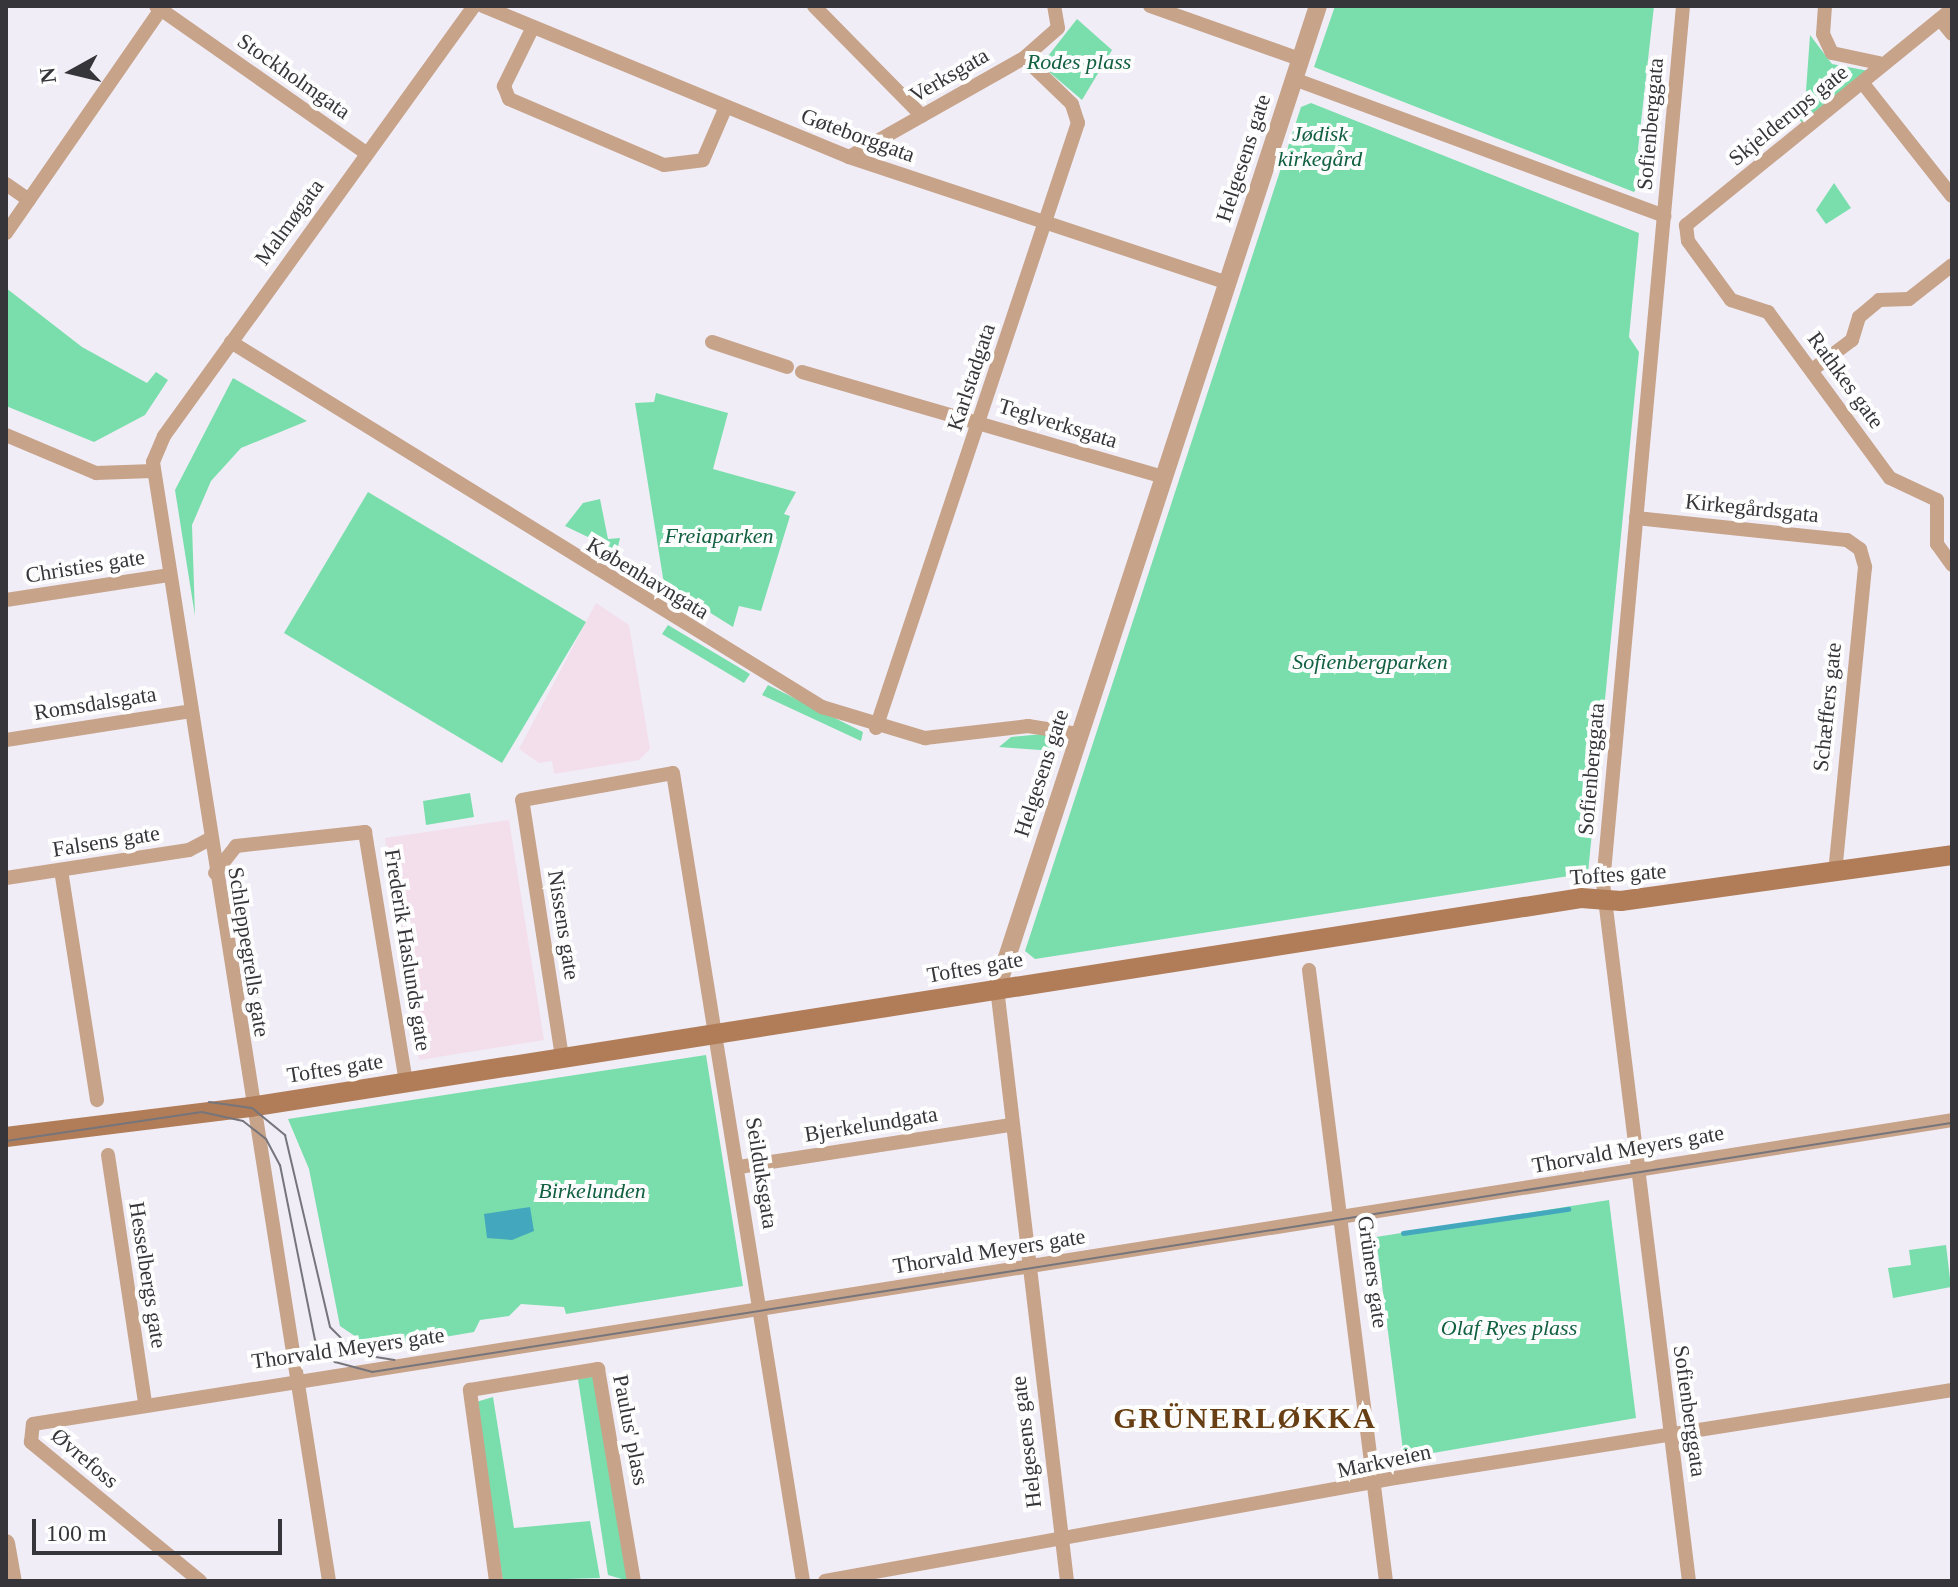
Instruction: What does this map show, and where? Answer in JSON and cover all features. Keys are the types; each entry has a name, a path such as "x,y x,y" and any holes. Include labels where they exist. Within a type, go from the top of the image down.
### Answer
{"main road":[{"name":"Toftes gate","path":"6,1137 250,1107 997,988 1603,900 1952,855"}],"street":[{"name":"Malmøgata","path":"153,471 159,444 474,6"},
{"name":"Gøteborggata","path":"483,6 725,109 849,157 1227,283"},
{"path":"814,6 922,116"},
{"name":"Verksgata","path":"849,157 1024,58 1062,20 1054,6"},
{"path":"1150,6 1300,59"},
{"name":"Helgesens gate","path":"1067,1581 997,988 1318,6"},
{"name":"Sofienberggata","path":"1683,6 1603,900 1689,1581"},
{"path":"1825,6 1823,34 1832,53 1879,63"},
{"name":"Stockholmgata","path":"160,7 366,153"},
{"path":"6,233 160,7"},
{"path":"1946,14 1952,34"},
{"name":"Skjelderups gate","path":"1686,225 1865,86 1879,63 1946,14"},
{"path":"532,29 504,86 509,99 664,165 703,160 725,109"},
{"name":"Karlstadgata","path":"876,728 980,422 1078,112 1024,58"},
{"path":"1294,79 1664,216"},
{"path":"1865,86 1952,196"},
{"path":"6,184 29,200"},
{"name":"Rathkes gate","path":"1686,225 1688,241 1731,300 1768,312 1890,478 1925,491 1947,505 1937,544 1952,565"},
{"path":"1812,370 1852,340 1859,317 1879,300 1909,299 1952,265"},
{"name":"Københavngata","path":"231,342 666,617 822,707 876,728 925,738 1028,726 1079,734"},
{"path":"712,342 787,367"},
{"name":"Teglverksgata","path":"802,372 1163,477"},
{"path":"6,435 96,473 153,471"},
{"name":"Schleppegrells gate","path":"153,471 250,1107 329,1581"},
{"name":"Kirkegårdsgata","path":"1636,518 1847,540 1860,549"},
{"name":"Schæffers gate","path":"1835,871 1865,567 1860,549"},
{"name":"Christies gate","path":"6,600 170,575"},
{"name":"Romsdalsgata","path":"6,740 191,711"},
{"name":"Seilduksgata","path":"522,800 673,773 763,1308 803,1581"},
{"name":"Nissens gate","path":"522,800 562,1057"},
{"name":"Frederik Haslunds gate","path":"215,873 236,846 359,829 368,841 406,1082"},
{"name":"Falsens gate","path":"6,878 189,850 210,839"},
{"path":"61,870 97,1100"},
{"name":"Grüners gate","path":"1309,970 1344,1218 1386,1581"},
{"name":"Thorvald Meyers gate","path":"33,1424 145,1402 1344,1218 1952,1120"},
{"name":"Bjerkelundgata","path":"739,1167 1011,1125"},
{"name":"Hesselbergs gate","path":"108,1155 145,1402"},
{"name":"Paulus' plass","path":"496,1581 470,1390 598,1369 634,1581"},
{"name":"Markveien","path":"825,1581 1670,1433 1952,1390"},
{"name":"Øvrefoss","path":"33,1424 31,1442 200,1581"},
{"path":"6,1543 13,1581"}],"shaded area":[{"path":"596,603 629,625 650,749 639,760 554,774 552,761 539,763 519,749"},
{"path":"509,820 544,1040 419,1060 385,838"}],"green space":[{"path":"1335,6 1654,6 1638,149 1643,179 1634,192 1314,67"},
{"name":"Rodes plass","path":"1077,19 1112,50 1082,100 1041,65"},
{"path":"1810,35 1832,64 1869,71 1808,132 1795,113 1805,105"},
{"name":"Sofienbergparken","path":"1311,103 1639,233 1629,337 1639,352 1588,873 1035,959 1025,951 1301,107"},
{"path":"1834,183 1851,208 1826,224 1816,210"},
{"path":"6,288 82,347 147,383 156,372 168,380 145,415 94,442 6,406"},
{"path":"233,378 307,421 241,448 211,481 192,525 195,616 175,490"},
{"name":"Freiaparken","path":"656,393 728,413 713,469 796,492 784,514 790,516 761,611 739,606 733,627 664,584 635,403 654,402"},
{"path":"368,492 586,622 502,763 284,633"},
{"path":"600,499 608,539 620,538 617,551 565,526 583,503"},
{"path":"668,625 750,674 744,683 662,634"},
{"path":"768,685 863,732 861,741 762,695"},
{"path":"1043,734 1060,738 1054,751 999,747 1011,737"},
{"path":"470,793 474,817 426,825 423,801"},
{"name":"Birkelunden","path":"706,1055 743,1286 566,1314 564,1307 521,1304 509,1316 480,1320 474,1332 415,1342 368,1345 340,1326 309,1169 288,1119"},
{"name":"Olaf Ryes plass","path":"1609,1200 1636,1418 1404,1458 1376,1237"},
{"path":"1946,1245 1951,1287 1893,1298 1888,1268 1911,1265 1909,1250"},
{"path":"597,1376 629,1581 608,1575 578,1379"},
{"path":"493,1397 514,1528 590,1521 600,1578 503,1581 476,1402"}],"water":[{"path":"530,1207 534,1231 512,1240 487,1238 484,1214"}],"waterway":[{"path":"1403,1233 1568,1209"}],"tram line":[{"path":"209,1102 252,1108 285,1135 330,1327 357,1354 395,1360"},
{"path":"6,1141 202,1112 243,1121 266,1139 280,1165 315,1340 335,1362 372,1372 1952,1123"}],"district":[{"name":"GRÜNERLØKKA","path":"1245,1418"}],"park label":[{"name":"Jødisk kirkegård","path":"1320,146"}]}
